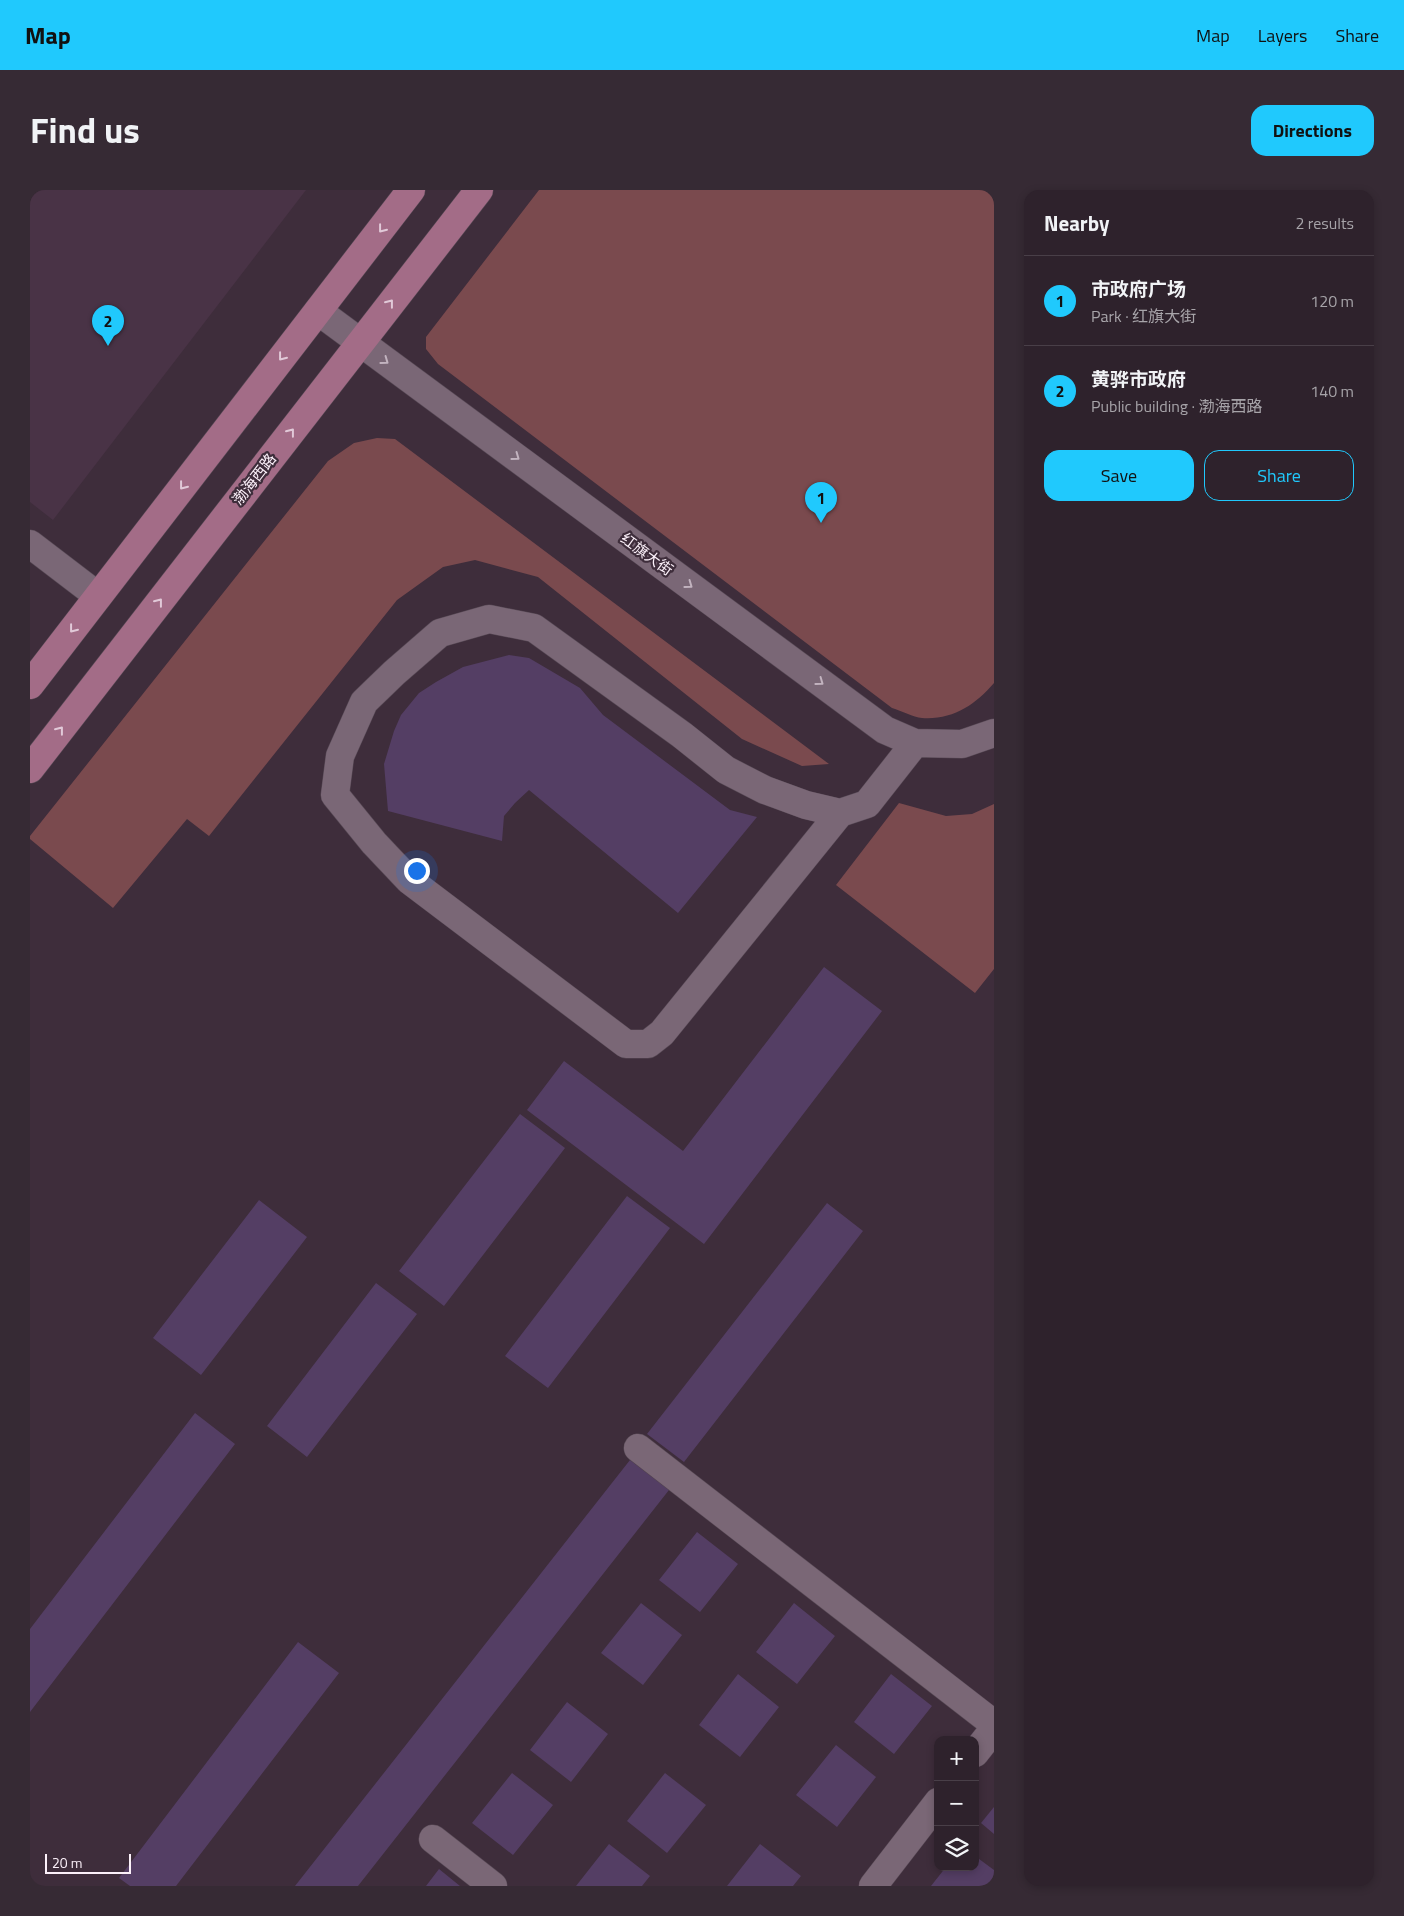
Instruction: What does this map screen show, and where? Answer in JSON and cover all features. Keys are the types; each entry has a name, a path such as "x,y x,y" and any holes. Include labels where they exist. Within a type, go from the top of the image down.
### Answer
{"main road":[{"path":"30,685 411,190"},
{"name":"渤海西路","path":"30,769 479,190"}],"street":[{"name":"红旗大街","path":"318,311 885,730 915,743 962,744 994,733"},
{"path":"30,544 98,596"},
{"path":"840,813 662,1033 648,1044 626,1044 410,880 374,843 335,795 340,756 364,702 440,633 489,619 534,628 682,734 726,770 765,790 806,805 840,813 867,804 915,743"},
{"path":"638,1448 994,1724"},
{"path":"979,1748 994,1729"},
{"path":"873,1886 934,1807"},
{"path":"432,1839 493,1886"}],"shaded area":[{"path":"30,190 306,190 53,520 30,502"},
{"path":"539,190 994,190 994,683 987,691 962,710 933,718 922,718 892,708 438,364 426,349 426,337"},
{"path":"377,438 395,439 829,764 802,766 742,739 538,577 475,560 443,567 397,600 209,836 187,819 113,908 30,839 30,836 328,461 354,443"},
{"path":"899,803 946,816 972,814 994,804 994,969 975,993 836,885"}],"building":[{"path":"509,655 529,658 580,688 603,715 730,810 757,817 678,913 529,790 504,816 502,841 388,811 384,764 401,715 419,693 463,667"},
{"path":"824,967 882,1011 704,1244 527,1110 564,1061 683,1151"},
{"path":"520,1114 565,1148 444,1306 399,1271"},
{"path":"627,1196 670,1228 548,1388 505,1356"},
{"path":"259,1200 307,1237 201,1375 153,1338"},
{"path":"827,1203 863,1231 684,1462 647,1434"},
{"path":"376,1283 417,1314 307,1457 267,1426"},
{"path":"195,1413 235,1444 30,1712 30,1629"},
{"path":"630,1460 669,1490 358,1886 295,1886"},
{"path":"697,1532 738,1564 700,1612 659,1580"},
{"path":"641,1603 682,1635 643,1685 601,1653"},
{"path":"794,1603 835,1636 797,1684 756,1652"},
{"path":"298,1642 339,1673 176,1886 130,1886 119,1878"},
{"path":"738,1674 779,1707 740,1757 699,1725"},
{"path":"891,1674 932,1706 894,1754 854,1722"},
{"path":"567,1702 608,1734 571,1782 530,1750"},
{"path":"836,1745 876,1777 837,1827 796,1795"},
{"path":"512,1773 553,1805 513,1855 472,1823"},
{"path":"665,1773 706,1805 667,1853 627,1821"},
{"path":"994,1807 994,1834 981,1823"},
{"path":"609,1844 650,1876 642,1886 576,1886"},
{"path":"760,1844 801,1876 793,1886 727,1886"},
{"path":"979,1859 994,1870 994,1886 931,1886 943,1871 979,1871"},
{"path":"439,1869 460,1886 426,1886"}],"place":[{"name":"黄骅市政府","path":"108,346"},
{"name":"市政府广场","path":"821,523"}]}
